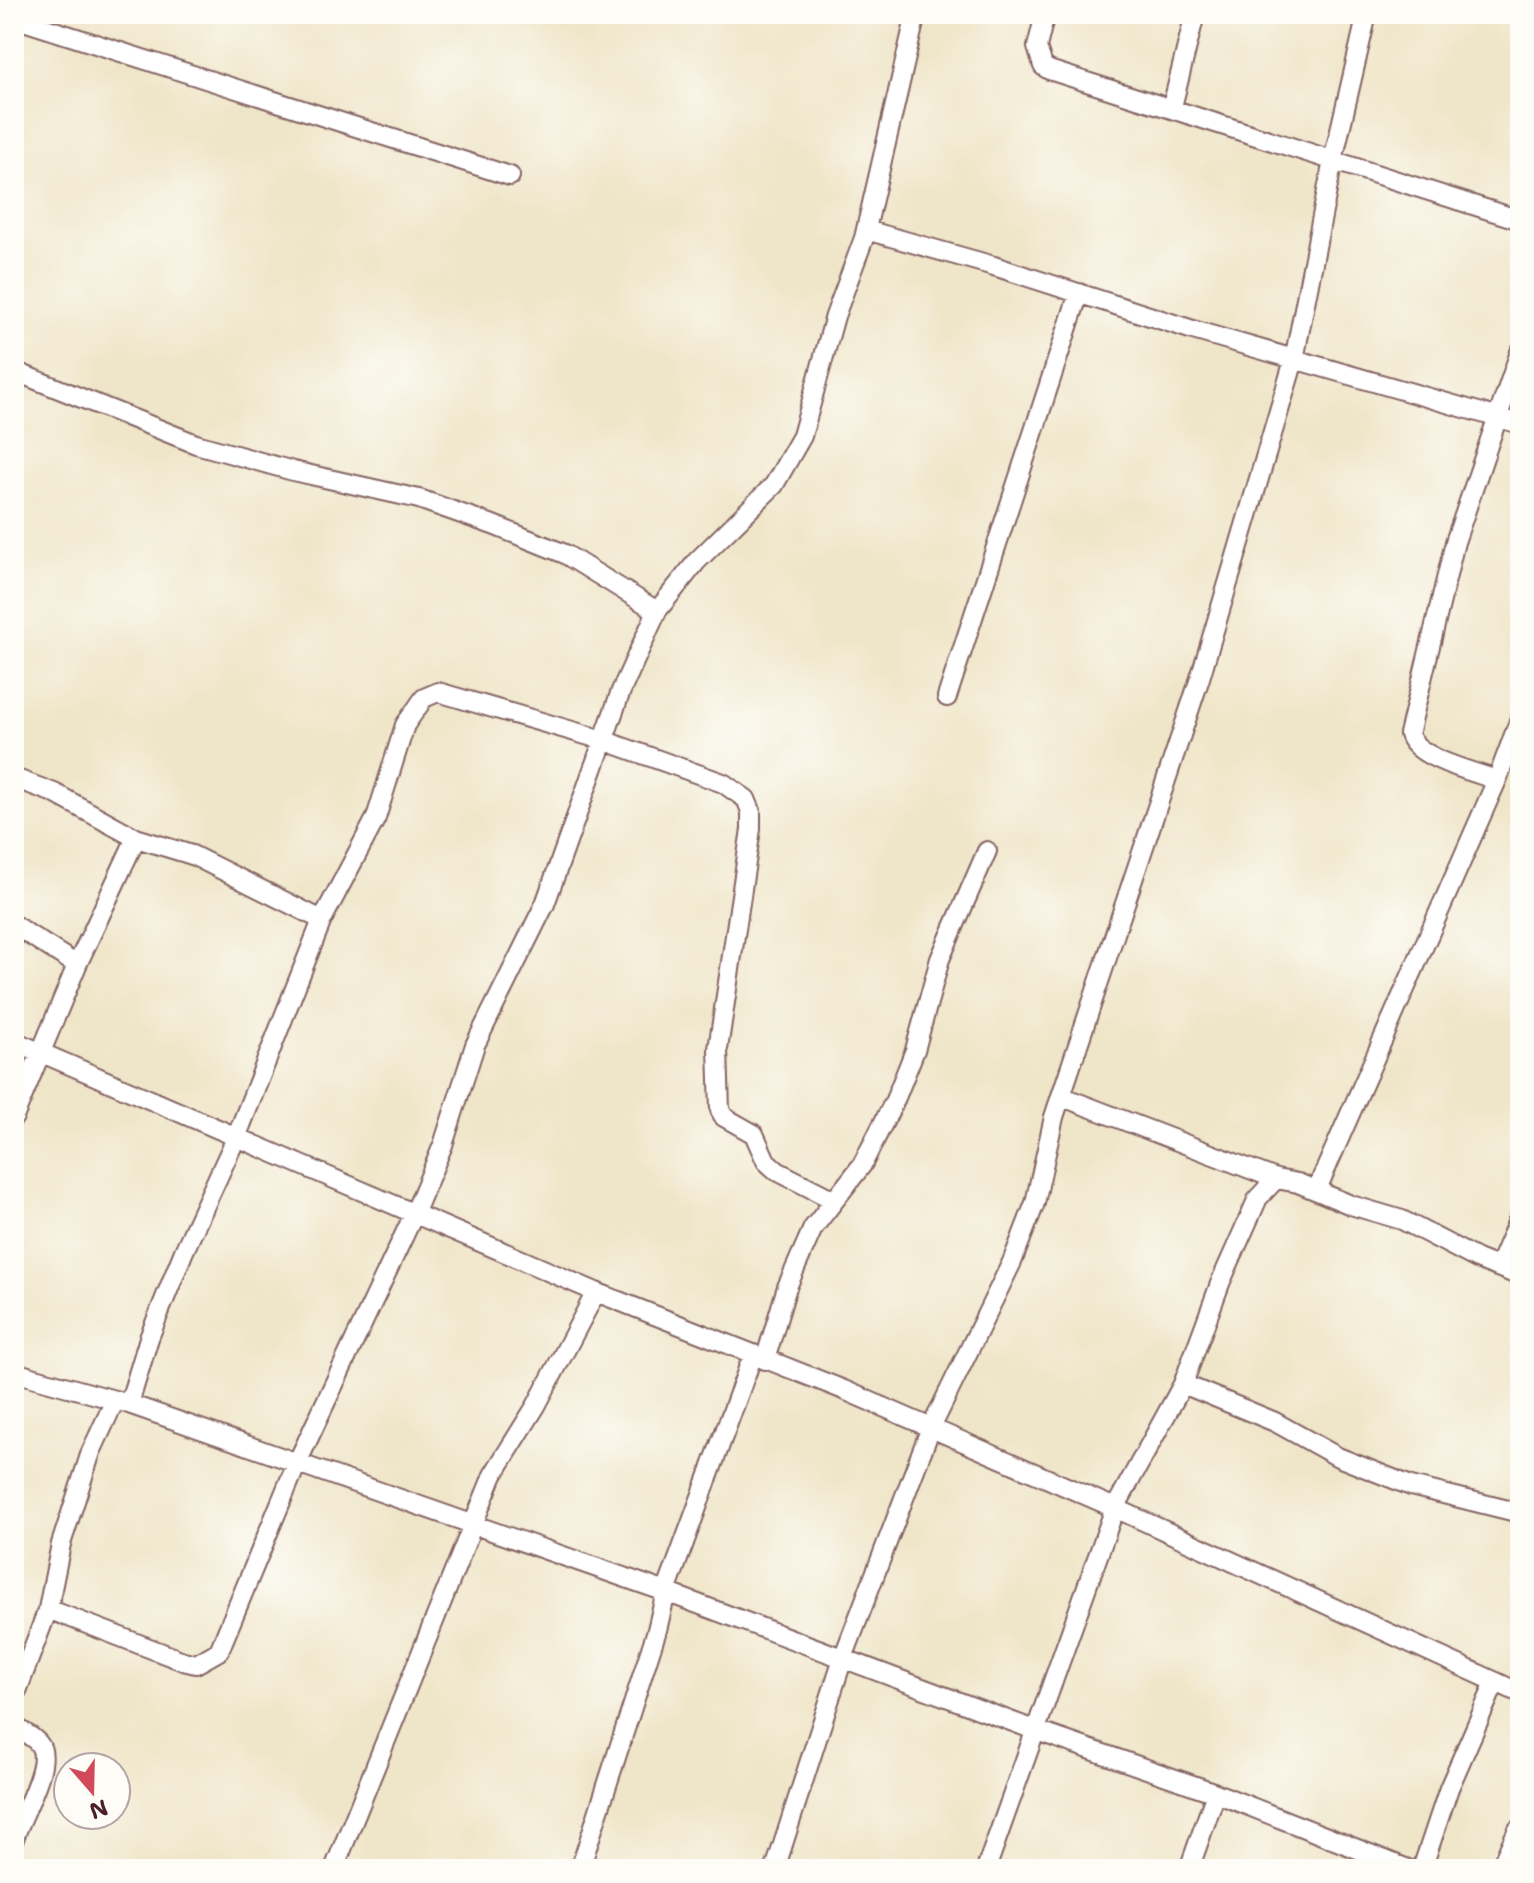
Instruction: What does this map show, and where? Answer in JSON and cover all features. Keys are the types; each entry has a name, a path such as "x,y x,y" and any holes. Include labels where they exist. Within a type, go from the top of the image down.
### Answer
{"street":[{"path":"48,1609 183,1661 196,1664 219,1651 297,1463 415,1212 443,1145 475,1045 503,985 526,947 566,852 603,740 657,611 697,561 774,485 811,410 835,316 866,230 916,14"},
{"path":"1045,14 1037,47 1043,66 1520,220"},
{"path":"1172,107 1195,14"},
{"path":"775,1869 843,1658 930,1430 1012,1262 1035,1203 1046,1165 1049,1132 1063,1097 1095,986 1200,678 1294,360 1333,160 1367,14"},
{"path":"1514,14 1520,16"},
{"path":"14,18 510,176"},
{"path":"866,230 1294,360 1520,424"},
{"path":"947,697 1037,413 1079,293"},
{"path":"1497,780 1424,753 1411,742 1409,734 1455,542 1520,352"},
{"path":"14,371 196,444 293,471 419,499 482,521 575,560 657,611"},
{"path":"14,1699 48,1609 61,1544 91,1452 122,1402 184,1251 236,1138 322,920 376,818 405,725 424,698 438,692 603,740 723,783 746,799 751,811 751,829 718,1049 720,1110 724,1117 754,1134 766,1161 777,1171 832,1199"},
{"path":"1317,1189 1497,780 1520,719"},
{"path":"14,778 54,793 136,838 192,855 322,920"},
{"path":"14,1117 77,965 136,838"},
{"path":"580,1869 657,1630 666,1592 759,1357 800,1256 832,1199 862,1165 895,1100 915,1050 940,959 987,851"},
{"path":"14,925 77,965"},
{"path":"14,1041 596,1292 844,1390 1115,1508 1520,1693"},
{"path":"1063,1097 1276,1179 1317,1189 1351,1205 1402,1220 1477,1259 1499,1265 1520,1276"},
{"path":"986,1869 1115,1508 1183,1384 1238,1240 1258,1198 1276,1179"},
{"path":"1499,1265 1520,1216"},
{"path":"334,1869 493,1475 536,1406 596,1292"},
{"path":"14,1372 122,1402 666,1592 1037,1731 1216,1793 1408,1869"},
{"path":"1183,1384 1243,1407 1338,1457 1411,1486 1520,1513"},
{"path":"1422,1869 1449,1788 1495,1683"},
{"path":"14,1725 39,1743 44,1752 42,1768 14,1839"},
{"path":"1189,1869 1216,1793"},
{"path":"1503,1869 1520,1832"},
{"path":"14,1865 24,1869"}]}
